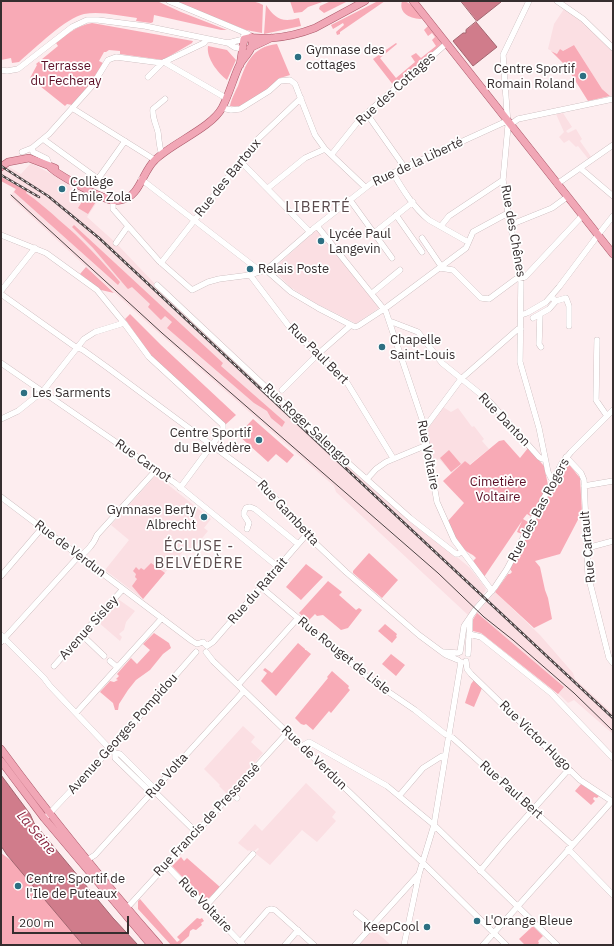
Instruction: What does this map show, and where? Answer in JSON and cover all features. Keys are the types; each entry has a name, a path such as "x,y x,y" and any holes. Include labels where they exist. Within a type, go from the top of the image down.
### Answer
{"main road":[{"path":"245,36 271,38 306,31 365,1"},
{"path":"413,2 613,254"},
{"path":"1,167 8,162 26,158 32,159 108,195 120,196 128,193 155,160 214,118 222,108 240,65 252,48 253,42 245,36"},
{"path":"240,65 245,36"},
{"path":"242,49 252,48 271,38"},
{"path":"1,172 16,160"},
{"path":"50,167 64,177 102,197 113,200 121,200 131,196 140,184 141,179"},
{"path":"1,749 47,816 87,860 151,945"},
{"path":"1,761 125,910 159,945"}],"street":[{"path":"169,1 245,36"},
{"name":"Rue des Chênes","path":"531,1 504,55 508,126 503,180 510,225 521,278 520,362 539,428 545,459 550,476 553,480"},
{"path":"557,1 583,19 613,48"},
{"path":"1,70 7,71 18,69 72,27 87,20 137,25 228,43 234,47 242,49"},
{"path":"228,43 245,36"},
{"path":"148,77 163,63 198,44 204,43 207,39"},
{"name":"Rue des Cottages","path":"332,154 360,119 368,114 446,44"},
{"path":"22,152 32,148 49,134 92,86 110,58 116,57 163,63 226,98"},
{"path":"222,108 231,110 240,109 269,91 282,80 290,80 294,84 301,98 315,135 325,149 365,187"},
{"name":"Rue des Bartoux","path":"161,263 240,161 258,140 301,98"},
{"path":"162,154 153,109 164,99"},
{"name":"Rue de la Liberté","path":"161,263 192,290 208,282 263,270 373,182 518,119 613,99"},
{"path":"72,108 155,160"},
{"path":"368,114 405,168"},
{"path":"43,139 98,179 125,141"},
{"path":"557,184 613,145"},
{"path":"32,148 33,152 47,159 50,167"},
{"path":"268,188 305,158 325,149"},
{"path":"240,161 310,232"},
{"path":"580,168 613,196"},
{"path":"393,173 424,216 468,242"},
{"path":"141,179 291,292 355,327 384,308 466,248 473,232 508,213"},
{"path":"441,226 449,216 503,180"},
{"path":"510,225 552,208 567,197"},
{"path":"113,200 113,209 161,263"},
{"path":"350,200 392,258"},
{"path":"374,233 413,202"},
{"path":"396,215 422,252"},
{"path":"422,238 440,267 453,270 481,298 486,299 492,298 516,279 525,277 582,216"},
{"path":"521,315 527,314 551,297 613,216"},
{"path":"116,242 128,226"},
{"name":"Rue Voltaire","path":"317,226 384,308 424,427 437,502 450,533 492,591"},
{"path":"1,235 46,253 97,290 150,357 223,427 223,430 212,446 180,488"},
{"path":"1,292 35,248"},
{"path":"372,293 400,270"},
{"name":"Rue Paul Bert","path":"250,274 291,329 346,381 393,458"},
{"name":"Rue Roger Salengro","path":"157,285 283,402 290,411 410,518 456,554 462,551"},
{"name":"Rue Gambetta","path":"1,292 77,348 83,350 108,368 260,481 307,534 346,572 418,635 446,655 462,661"},
{"path":"551,297 556,301"},
{"path":"533,318 549,309 556,301 566,298 569,306 569,326"},
{"path":"540,315 539,344 541,347"},
{"name":"Rue Danton","path":"390,323 392,322 418,332 442,363 489,401 539,457 545,459"},
{"path":"1,420 18,411 43,392 84,339 95,332 124,323"},
{"path":"282,390 318,354 351,325"},
{"path":"424,427 461,379 518,329 520,329"},
{"path":"597,340 596,400 607,416"},
{"name":"Rue Carnot","path":"1,363 244,533 278,567"},
{"name":"Rue des Bas Rogers","path":"459,652 464,626 492,591 507,569 566,457 613,410"},
{"path":"367,480 381,464 427,445"},
{"name":"Rue Cartault","path":"566,457 581,473 584,480 590,580 609,658 613,663"},
{"path":"156,470 97,535 96,539 83,555 76,560 2,639 44,678 115,753 116,758 121,764 150,791 154,791 196,832"},
{"path":"584,486 613,481"},
{"name":"Rue de Verdun","path":"1,497 197,644 203,642 206,649 238,685 506,945"},
{"path":"244,533 249,523 244,515 244,512 246,508 250,507 255,509 298,544"},
{"path":"1,576 42,528"},
{"name":"Rue du Ratrait","path":"206,649 307,534"},
{"path":"587,549 613,541"},
{"name":"Rue Rouget de Lisle","path":"261,587 371,680 415,710 449,736"},
{"name":"Avenue Sisley","path":"54,666 123,589"},
{"path":"462,661 468,659 469,622 472,615"},
{"path":"76,713 162,618"},
{"path":"238,685 298,618"},
{"path":"469,634 481,637 551,693 613,758"},
{"path":"82,635 104,656"},
{"path":"197,644 195,648 196,652 200,654 206,649"},
{"name":"Rue Gambetta","path":"433,646 444,652 459,652"},
{"name":"Avenue Georges Pompidou","path":"47,816 196,652"},
{"path":"462,661 457,658 459,652 465,652 468,654"},
{"path":"110,661 117,667"},
{"path":"355,945 414,883 419,874 434,825 462,661"},
{"name":"Rue Victor Hugo","path":"462,661 471,674 580,780 612,801"},
{"name":"Rue Volta","path":"87,860 95,855 244,691"},
{"name":"Rue Francis de Pressensé","path":"125,910 196,832 234,795 287,732"},
{"name":"Rue Paul Bert","path":"449,736 454,738 533,810 570,847 613,895"},
{"path":"302,746 309,742 387,786 434,825 480,872 557,945"},
{"path":"399,796 423,768 442,756 445,756"},
{"path":"480,872 505,841 569,769"},
{"path":"483,945 612,801"},
{"path":"206,906 253,854"},
{"name":"Rue Voltaire","path":"166,865 242,943"},
{"path":"404,945 414,883"},
{"path":"242,943 268,910 271,909 275,910 314,945"},
{"path":"356,913 372,927"},
{"path":"285,945 298,930"}],"shaded area":[{"path":"564,9 581,20 613,52 613,96 610,96 602,89 574,45 557,54 548,49 554,24"},
{"path":"563,113 572,127 566,131 568,133 576,129 582,139 580,141 592,158 589,160 578,146 576,147 569,140 564,143 559,137 564,132 556,114"},
{"path":"1,162 34,182 21,174 31,163 99,199 87,217 116,243 156,285 393,504 469,567 486,590 468,615 336,492 334,486 152,327 10,197 15,189 1,181"},
{"name":"Lycée Paul Langevin","path":"316,230 379,306 379,308 357,323 315,303 290,287 273,269"},
{"path":"443,407 451,412 458,408 472,427 474,426 484,439 482,441 489,449 469,465 465,461 452,473 439,459 432,463 427,430"},
{"path":"156,475 211,519 204,528 208,531 190,553 185,549 143,599 105,570 129,540 111,525"},
{"path":"495,592 540,635 573,673 575,679 613,714 613,734 574,700 568,703 515,659 476,614"},
{"path":"118,599 135,611 126,622 124,630 119,634 122,637 120,641 98,622"},
{"path":"243,726 255,737 251,742 263,753 227,794 204,769"},
{"path":"306,783 336,812 332,817 336,821 317,842 302,830 270,865 255,853 259,849 258,848 254,851 252,850 251,852 238,843 255,824 262,831"},
{"path":"373,930 382,937 391,945 359,945"}],"green space":[{"path":"1,1 157,1 227,30 221,30 154,15 153,22 151,23 136,21 137,18 90,13 77,16 69,21 19,62 12,63 11,58 1,60"},
{"path":"175,1 252,1 259,3 263,5 262,33 246,30"},
{"path":"290,1 325,1 308,7 302,12 294,13"},
{"path":"331,1 348,1 324,13 319,9 320,6"},
{"path":"378,1 385,1 337,35 336,32 344,25 343,23 333,29 331,25"},
{"path":"402,1 405,1 411,5 422,19 407,15 402,9"},
{"path":"266,5 272,13 283,20 299,18 301,26 264,34"},
{"name":"Terrasse du Fecheray","path":"92,23 193,41 163,60 120,54 120,51 109,50 104,52 99,61 103,63 90,84 72,105 67,104 65,106 30,78 37,65 36,64 58,46 56,43 73,30"},
{"path":"428,26 441,43 441,46 394,86 373,59 396,43 397,44 380,58 396,78 415,62 411,56 416,53 421,58 436,46 432,40 435,37 432,33 428,36 424,30"},
{"path":"277,44 290,75 280,78 268,90 240,107 230,106 247,64 251,58 261,49"},
{"name":"Centre Sportif Romain Roland","path":"574,45 602,89 610,96 588,101 566,66 551,51 557,54 560,49 563,51"},
{"path":"208,46 227,50 236,60 227,80 213,65 209,55"},
{"path":"1,177 27,191 26,193 76,235 120,282 118,285 14,192 16,189 1,181"},
{"path":"87,194 97,200 88,214 78,208"},
{"path":"74,225 223,363 221,366 285,422 282,427 271,418 267,411 254,403 167,328 172,322 165,316 161,320 148,307 150,304 132,287 128,289 93,248 72,227"},
{"path":"86,267 114,293 101,290 80,274"},
{"path":"130,314 236,415 225,425 151,356 125,319"},
{"name":"Centre Sportif du Belvédère","path":"253,419 294,455 287,463 276,454 268,462 238,435"},
{"name":"Cimetière Voltaire","path":"504,440 520,458 528,448 544,466 548,485 532,517 527,514 523,519 528,522 522,534 517,532 522,521 484,577 473,561 476,558 462,547 451,529 448,521 464,503 443,481 465,461 470,465 499,441"},
{"path":"449,450 461,464 451,472 440,458"},
{"path":"566,463 568,463 580,478 582,512 560,554 535,561 540,567 552,619 534,628 495,592 508,574 512,572 510,569"},
{"path":"369,553 398,580 382,598 353,573 353,571"},
{"path":"151,563 165,573 143,599 132,586 137,579 135,577 136,574 133,571 136,567 139,570 141,568 144,570"},
{"path":"306,564 323,577 301,600 286,587"},
{"path":"328,581 342,592 339,595 356,610 359,608 362,610 348,628 341,630 323,615 317,616 315,614 308,621 299,613"},
{"path":"477,613 564,687 558,694 481,633 473,631 472,621"},
{"path":"385,624 397,634 397,637 392,643 378,631"},
{"path":"154,633 169,643 171,648 163,654 150,670 136,680 119,704 118,710 115,710 113,703 100,692 110,681 114,682 118,680 116,679 119,676 117,674 131,658 137,664 150,650 143,644"},
{"path":"298,643 311,654 276,696 261,681 267,673 263,670 265,668 272,673"},
{"path":"391,654 405,665 396,676 382,664"},
{"path":"332,671 349,686 348,688 350,690 331,713 329,711 313,730 306,724 301,724 295,718"},
{"path":"474,680 482,688 474,707 465,703 471,684"},
{"path":"581,784 599,796 597,798 594,797 593,799 595,801 591,805 575,791"},
{"name":"Centre Sportif de l'Ile de Puteaux","path":"1,853 16,864 83,945 1,945"},
{"path":"181,857 184,861 187,858 220,887 208,899 203,899 172,866"},
{"path":"140,899 177,942 180,940 177,937 197,918 202,918 204,921 196,930 193,929 190,931 189,936 179,945 171,945 138,909 138,901"},
{"path":"533,926 543,936 538,941 539,943 537,945 525,945 519,939"}],"water":[{"path":"461,1 500,1 501,2 477,21"},
{"path":"476,22 497,47 473,66 453,41 463,33 466,33 466,30"},
{"name":"La Seine","path":"1,775 30,814 34,823 113,918 138,945 83,945 7,855 1,846"}],"tram line":[{"path":"11,195 162,333 438,573 484,617 574,693 613,731"}],"railway":[{"path":"1,166 48,196 99,238 613,718"},
{"path":"1,175 39,197"}],"place":[{"name":"Gymnase des cottages","path":"298,57"},
{"name":"Centre Sportif Romain Roland","path":"583,76"},
{"name":"Collège Émile Zola","path":"62,189"},
{"name":"Lycée Paul Langevin","path":"321,241"},
{"name":"Relais Poste","path":"250,269"},
{"name":"Chapelle Saint-Louis","path":"382,347"},
{"name":"Les Sarments","path":"24,393"},
{"name":"Centre Sportif du Belvédère","path":"259,440"},
{"name":"Gymnase Berty Albrecht","path":"204,517"},
{"name":"Centre Sportif de l'Ile de Puteaux","path":"18,886"},
{"name":"L'Orange Bleue","path":"477,921"},
{"name":"KeepCool","path":"427,927"}],"district":[{"name":"LIBERTÉ","path":"318,208"},
{"name":"ÉCLUSE - BELVÉDÈRE","path":"199,556"}]}
